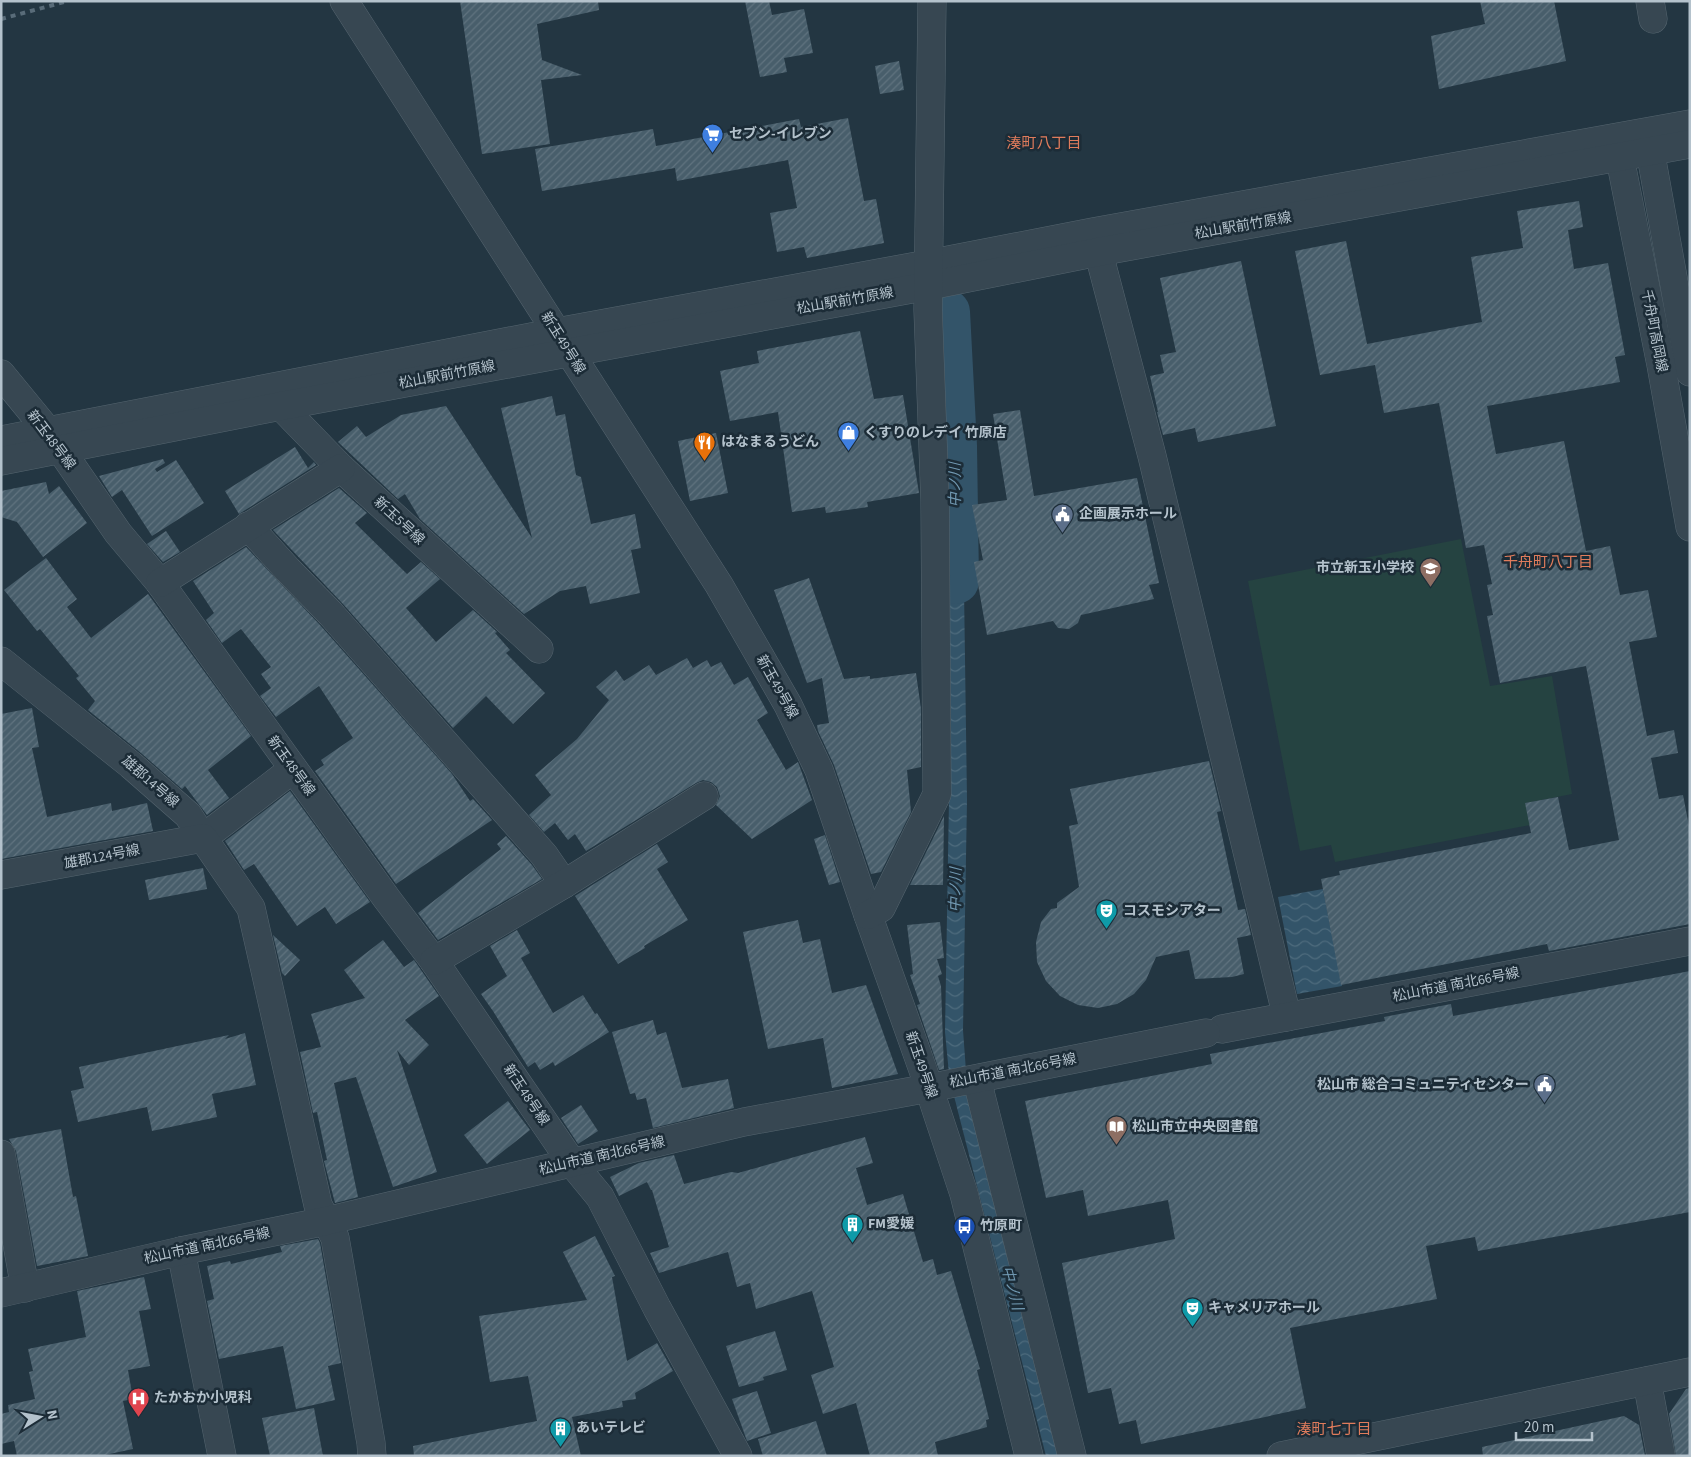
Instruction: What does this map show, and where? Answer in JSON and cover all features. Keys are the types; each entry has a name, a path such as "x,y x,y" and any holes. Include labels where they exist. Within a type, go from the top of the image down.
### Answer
{"street":[{"name":"新玉49号線","path":"344,1 719,585 788,705 819,770 868,915 957,1082 964,1194 1029,1456"},
{"path":"868,915 881,908 936,794 935,501 928,310 932,1"},
{"name":"松山駅前竹原線","path":"1,461 53,440 562,342 1649,141 1690,124"},
{"name":"松山駅前竹原線","path":"1649,141 1690,144"},
{"name":"千舟町高岡線","path":"1649,141 1690,372"},
{"name":"千舟町高岡線","path":"1617,147 1661,365 1690,527"},
{"path":"1096,242 1154,466 1287,1017"},
{"name":"新玉48号線","path":"1,374 53,440 118,533 160,583 387,899 434,961 572,1163 600,1197 657,1308 738,1456"},
{"name":"新玉5号線","path":"272,397 341,468 539,649"},
{"name":"松山駅前竹原線","path":"1,440 53,440"},
{"path":"160,583 341,468"},
{"path":"248,526 337,621 544,855 564,884"},
{"name":"雄郡14号線","path":"1,661 131,765 188,815 251,908 318,1205 335,1238 372,1456"},
{"path":"203,838 293,768"},
{"path":"434,961 564,884 704,796"},
{"name":"雄郡124号線","path":"1,875 203,838"},
{"name":"松山市道 南北66号線","path":"13,1290 181,1251 326,1221 744,1122 1690,941"},
{"path":"957,1082 980,1092 1072,1456"},
{"path":"1,1154 13,1290"},
{"path":"181,1251 222,1456"},
{"path":"1281,1456 1362,1448 1690,1372"},
{"path":"1647,1381 1661,1456"}],"green space":[{"path":"1461,539 1490,686 1552,676 1572,794 1526,803 1530,825 1335,862 1331,845 1300,851 1248,581"}],"water":[{"path":"954,310 962,449 961,475 946,476 939,313"},
{"path":"963,518 967,800 963,1030 966,1071 949,1074 945,1032 949,799 946,519"},
{"path":"1323,889 1342,986 1297,994 1278,897"},
{"path":"970,1093 1064,1456 1046,1456 954,1096"}],"building":[{"path":"460,1 598,1 599,10 537,24 542,60 582,75 541,80 550,144 482,154"},
{"path":"745,1 769,1 772,15 804,9 813,53 784,58 787,72 760,77"},
{"path":"1480,1 1554,1 1566,61 1439,89 1431,36 1485,24"},
{"path":"899,61 904,90 880,94 875,66"},
{"path":"848,118 864,201 876,199 884,243 807,258 804,247 777,252 770,213 797,208 788,160 677,181 675,168 542,191 535,149 653,129 656,146 799,119 801,127"},
{"path":"1579,201 1583,227 1568,230 1574,269 1608,263 1625,355 1615,357 1620,382 1487,406 1496,454 1564,441 1586,551 1610,546 1620,595 1648,590 1657,637 1629,642 1647,736 1674,730 1678,753 1651,758 1659,799 1683,795 1690,831 1690,924 1549,951 1547,944 1341,985 1321,879 1340,875 1339,871 1531,833 1525,803 1558,797 1569,850 1619,840 1586,666 1500,683 1487,616 1493,615 1487,585 1492,584 1484,545 1466,548 1439,403 1384,413 1375,365 1320,375 1295,251 1346,241 1367,344 1482,322 1471,257 1523,248 1517,211"},
{"path":"1241,261 1276,426 1198,442 1195,428 1163,435 1150,376 1164,373 1160,355 1176,352 1160,278"},
{"path":"860,331 874,399 903,395 919,493 867,502 868,507 826,513 825,507 792,512 778,412 730,421 720,371 759,363 757,351"},
{"path":"552,396 556,416 565,414 576,475 581,477 591,524 635,514 641,548 631,550 640,593 590,604 586,586 560,591 524,614 420,519 405,494 398,499 338,442 357,426 366,437 401,415 446,406 532,538 501,408"},
{"name":"企画展示ホール","path":"1020,410 1034,496 1137,478 1159,583 1149,585 1154,599 1081,615 1078,623 1069,629 1058,628 1053,621 987,635 974,562 983,560 972,505 1007,500 993,414"},
{"path":"716,433 728,493 690,501 678,441"},
{"path":"295,447 308,468 314,462 316,465 239,514 225,491"},
{"path":"163,459 165,463 155,469 157,472 176,460 204,503 152,536 122,490 112,497 99,476"},
{"path":"46,482 49,494 59,486 87,523 43,557 17,522 1,517 1,491"},
{"path":"339,488 367,513 355,523 407,574 421,562 440,579 406,608 436,642 473,610 497,632 495,633 510,650 506,653 545,693 513,724 486,696 453,728 343,604 273,530"},
{"path":"166,531 180,552 163,562 147,544"},
{"path":"246,547 320,625 452,774 470,801 473,799 492,820 396,884 315,771 324,765 321,760 353,738 319,686 276,717 260,696 271,688 261,674 271,667 241,629 222,643 206,620 214,613 193,581"},
{"path":"46,558 77,599 67,607 91,638 148,594 251,736 208,770 229,798 207,815 185,786 182,789 88,710 95,701 76,678 79,676 40,629 37,631 4,590"},
{"path":"809,578 844,679 870,676 870,679 916,673 921,709 921,767 907,770 911,812 881,872 871,874 834,765 818,731 817,725 829,723 822,678 807,683 774,590"},
{"path":"687,658 693,668 707,660 711,667 721,662 734,685 748,677 768,713 757,720 786,770 798,762 812,800 752,839 716,805 720,796 717,787 711,782 703,780 586,851 575,834 568,840 555,823 544,832 529,815 551,795 535,775 577,739 609,700 596,687 616,670 624,681 649,665 656,675"},
{"path":"32,708 39,747 32,748 47,817 111,803 112,811 147,803 153,831 1,859 1,714"},
{"path":"1209,761 1221,811 1217,812 1238,910 1245,909 1251,935 1237,938 1244,974 1232,977 1195,979 1189,950 1156,957 1146,980 1134,994 1117,1004 1098,1008 1078,1005 1060,996 1046,981 1037,962 1036,942 1041,922 1051,909 1057,908 1057,903 1079,887 1069,826 1078,824 1070,789"},
{"path":"290,791 370,902 336,924 325,907 297,926 254,864 244,870 225,841"},
{"path":"944,816 943,885 910,885"},
{"path":"825,835 840,882 829,885 814,839"},
{"path":"506,836 542,879 438,940 418,913 501,849 497,844"},
{"path":"657,844 668,862 657,869 688,920 618,964 575,896"},
{"path":"203,868 207,889 149,900 145,880"},
{"path":"798,920 803,943 820,939 832,993 866,985 898,1074 832,1088 823,1038 768,1049 743,932"},
{"path":"940,922 944,958 937,959 942,974 938,976 941,986 944,1069 939,1070 917,1005 920,1004 910,975 913,974 907,925"},
{"path":"517,930 530,953 521,958 553,1013 583,995 609,1032 555,1066 553,1062 540,1070 535,1062 528,1067 481,994 507,976 490,946"},
{"path":"273,935 300,960 285,976 282,973"},
{"path":"383,940 404,967 414,960 439,996 405,1020 429,1045 409,1065 397,1050 437,1172 393,1187 356,1077 334,1083 358,1197 335,1203 324,1161 327,1160 317,1112 313,1113 300,1052 321,1047 311,1014 365,998 344,970"},
{"name":"松山市 総合コミュニティセンター","path":"1690,971 1690,1212 1478,1251 1475,1237 1426,1246 1437,1299 1290,1328 1306,1408 1141,1444 1136,1420 1119,1424 1111,1388 1088,1393 1062,1263 1175,1239 1168,1200 1088,1216 1083,1190 1046,1198 1025,1101 1212,1064 1210,1054 1385,1021 1384,1017 1451,1004 1453,1016"},
{"path":"653,1020 657,1035 666,1032 682,1088 728,1079 734,1108 653,1128 646,1098 637,1100 635,1093 630,1094 612,1032"},
{"path":"245,1033 256,1085 212,1094 217,1117 152,1131 147,1107 78,1122 71,1091 84,1088 79,1067 229,1035 225,1039"},
{"path":"508,1101 530,1130 487,1164 464,1135"},
{"path":"581,1105 598,1131 578,1144 561,1118"},
{"path":"61,1129 73,1197 76,1196 88,1256 37,1266 16,1151 9,1139"},
{"path":"865,1137 873,1163 856,1168 867,1205 903,1194 923,1262 933,1259 937,1275 951,1271 980,1369 977,1370 989,1419 986,1420 987,1427 935,1442 938,1456 870,1456 856,1403 823,1414 811,1375 834,1367 812,1291 756,1309 750,1283 737,1287 728,1252 659,1273 650,1253 669,1247 652,1190 647,1182 619,1196 610,1177 639,1163 674,1155 684,1184 731,1172 738,1173"},
{"path":"595,1236 615,1276 612,1277 627,1361 657,1343 673,1371 635,1393 636,1399 622,1401 623,1407 572,1417 581,1456 414,1456 413,1446 537,1421 528,1376 490,1382 479,1316 587,1300 563,1252"},
{"path":"318,1239 341,1363 328,1366 335,1400 296,1409 283,1346 219,1359 207,1301 214,1299 207,1266 230,1261 231,1264 282,1252 280,1246"},
{"path":"144,1277 151,1309 139,1311 150,1366 128,1370 133,1399 123,1401 133,1449 100,1456 17,1456 14,1441 1,1444 1,1414 9,1412 8,1405 35,1399 29,1372 33,1371 28,1349 86,1337 77,1291"},
{"path":"775,1331 787,1370 763,1377 764,1380 739,1387 726,1346"},
{"path":"1690,1388 1690,1456 1676,1456 1669,1414 1686,1389"},
{"path":"757,1391 771,1433 747,1441 732,1399"},
{"path":"314,1408 323,1456 270,1456 262,1418"},
{"path":"1624,1416 1639,1425 1645,1456 1483,1456 1482,1447"},
{"path":"816,1421 827,1456 763,1456 758,1439"}],"waterway":[{"name":"中ノ川","path":"947,312 954,446 956,581"}],"railway":[{"path":"1,19 68,1"}],"place":[{"name":"セブン-イレブン","path":"713,153"},
{"name":"くすりのレデイ 竹原店","path":"848,452"},
{"name":"はなまるうどん","path":"705,461"},
{"name":"企画展示ホール","path":"1063,533"},
{"name":"市立新玉小学校","path":"1430,587"},
{"name":"コスモシアター","path":"1107,930"},
{"name":"松山市 総合コミュニティセンター","path":"1545,1104"},
{"name":"松山市立中央図書館","path":"1116,1146"},
{"name":"FM愛媛","path":"852,1243"},
{"name":"竹原町","path":"964,1245"},
{"name":"キャメリアホール","path":"1192,1327"},
{"name":"たかおか小児科","path":"138,1417"},
{"name":"あいテレビ","path":"560,1447"}],"district":[{"name":"湊町八丁目","path":"1044,143"},
{"name":"千舟町八丁目","path":"1548,562"},
{"name":"湊町七丁目","path":"1334,1429"}]}
